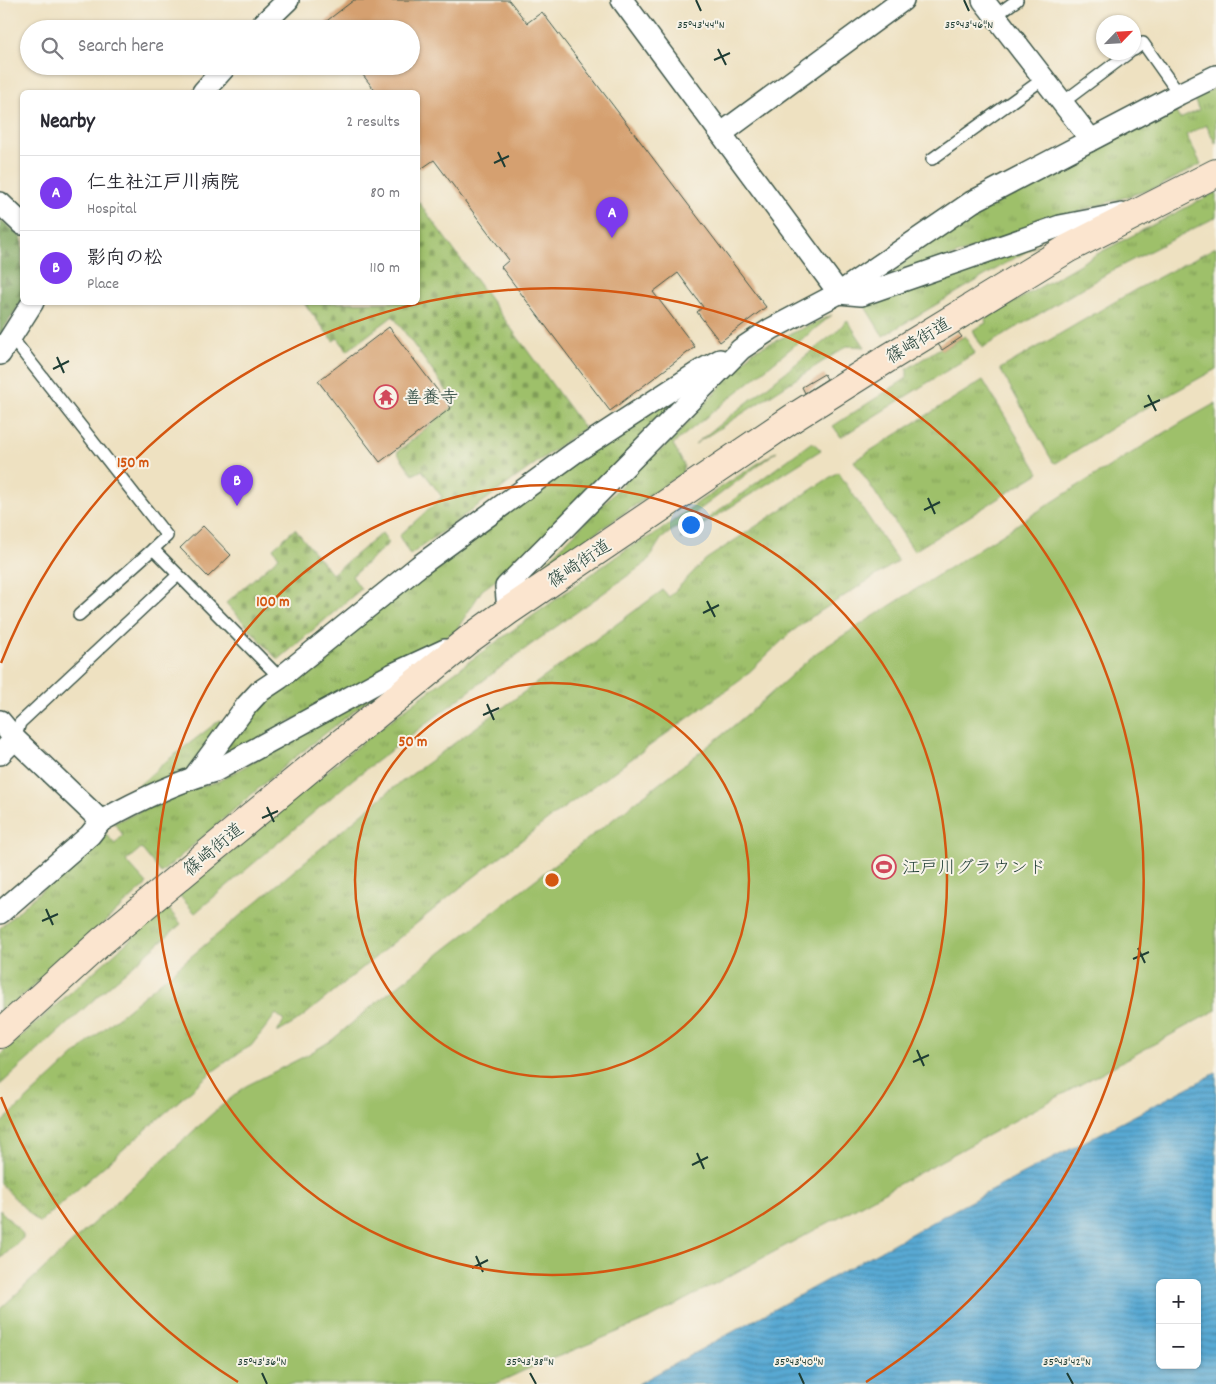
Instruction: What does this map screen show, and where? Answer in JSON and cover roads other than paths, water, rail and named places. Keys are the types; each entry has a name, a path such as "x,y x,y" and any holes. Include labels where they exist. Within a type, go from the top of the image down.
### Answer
{"main road":[{"name":"篠崎街道","path":"0,1034 102,941 308,770 468,640 508,611 793,418 1067,249 1216,173"}],"street":[{"path":"267,20 288,0"},
{"path":"622,0 840,293"},
{"path":"722,133 903,0"},
{"path":"989,8 1085,132 1089,142"},
{"path":"205,90 218,75"},
{"path":"194,777 247,705 259,692 280,678 419,566 574,454 700,370 741,349 771,329 840,293 972,202 1216,76"},
{"path":"0,202 20,222"},
{"path":"840,293 867,293 1060,226 1143,210"},
{"path":"5,345 31,305"},
{"path":"508,611 506,587 741,349"},
{"path":"0,913 90,835 101,821 194,777 216,771 389,676 468,640"},
{"path":"0,721 15,739 101,821"},
{"path":"0,754 15,739"}],"lane":[{"path":"989,8 1017,0"},
{"path":"1141,45 1143,43 1179,94"},
{"path":"1062,103 1119,60"},
{"path":"932,159 1043,79"},
{"path":"5,345 167,536 79,615"},
{"path":"152,549 280,678"},
{"path":"15,739 20,724 178,575"}],"water":[{"path":"1216,1073 1216,1384 638,1384 956,1209"}],"place":[{"name":"仁生社江戸川病院","path":"612,238"},
{"name":"善養寺","path":"386,397"},
{"name":"影向の松","path":"237,506"},
{"name":"江戸川グラウンド","path":"884,867"}]}
